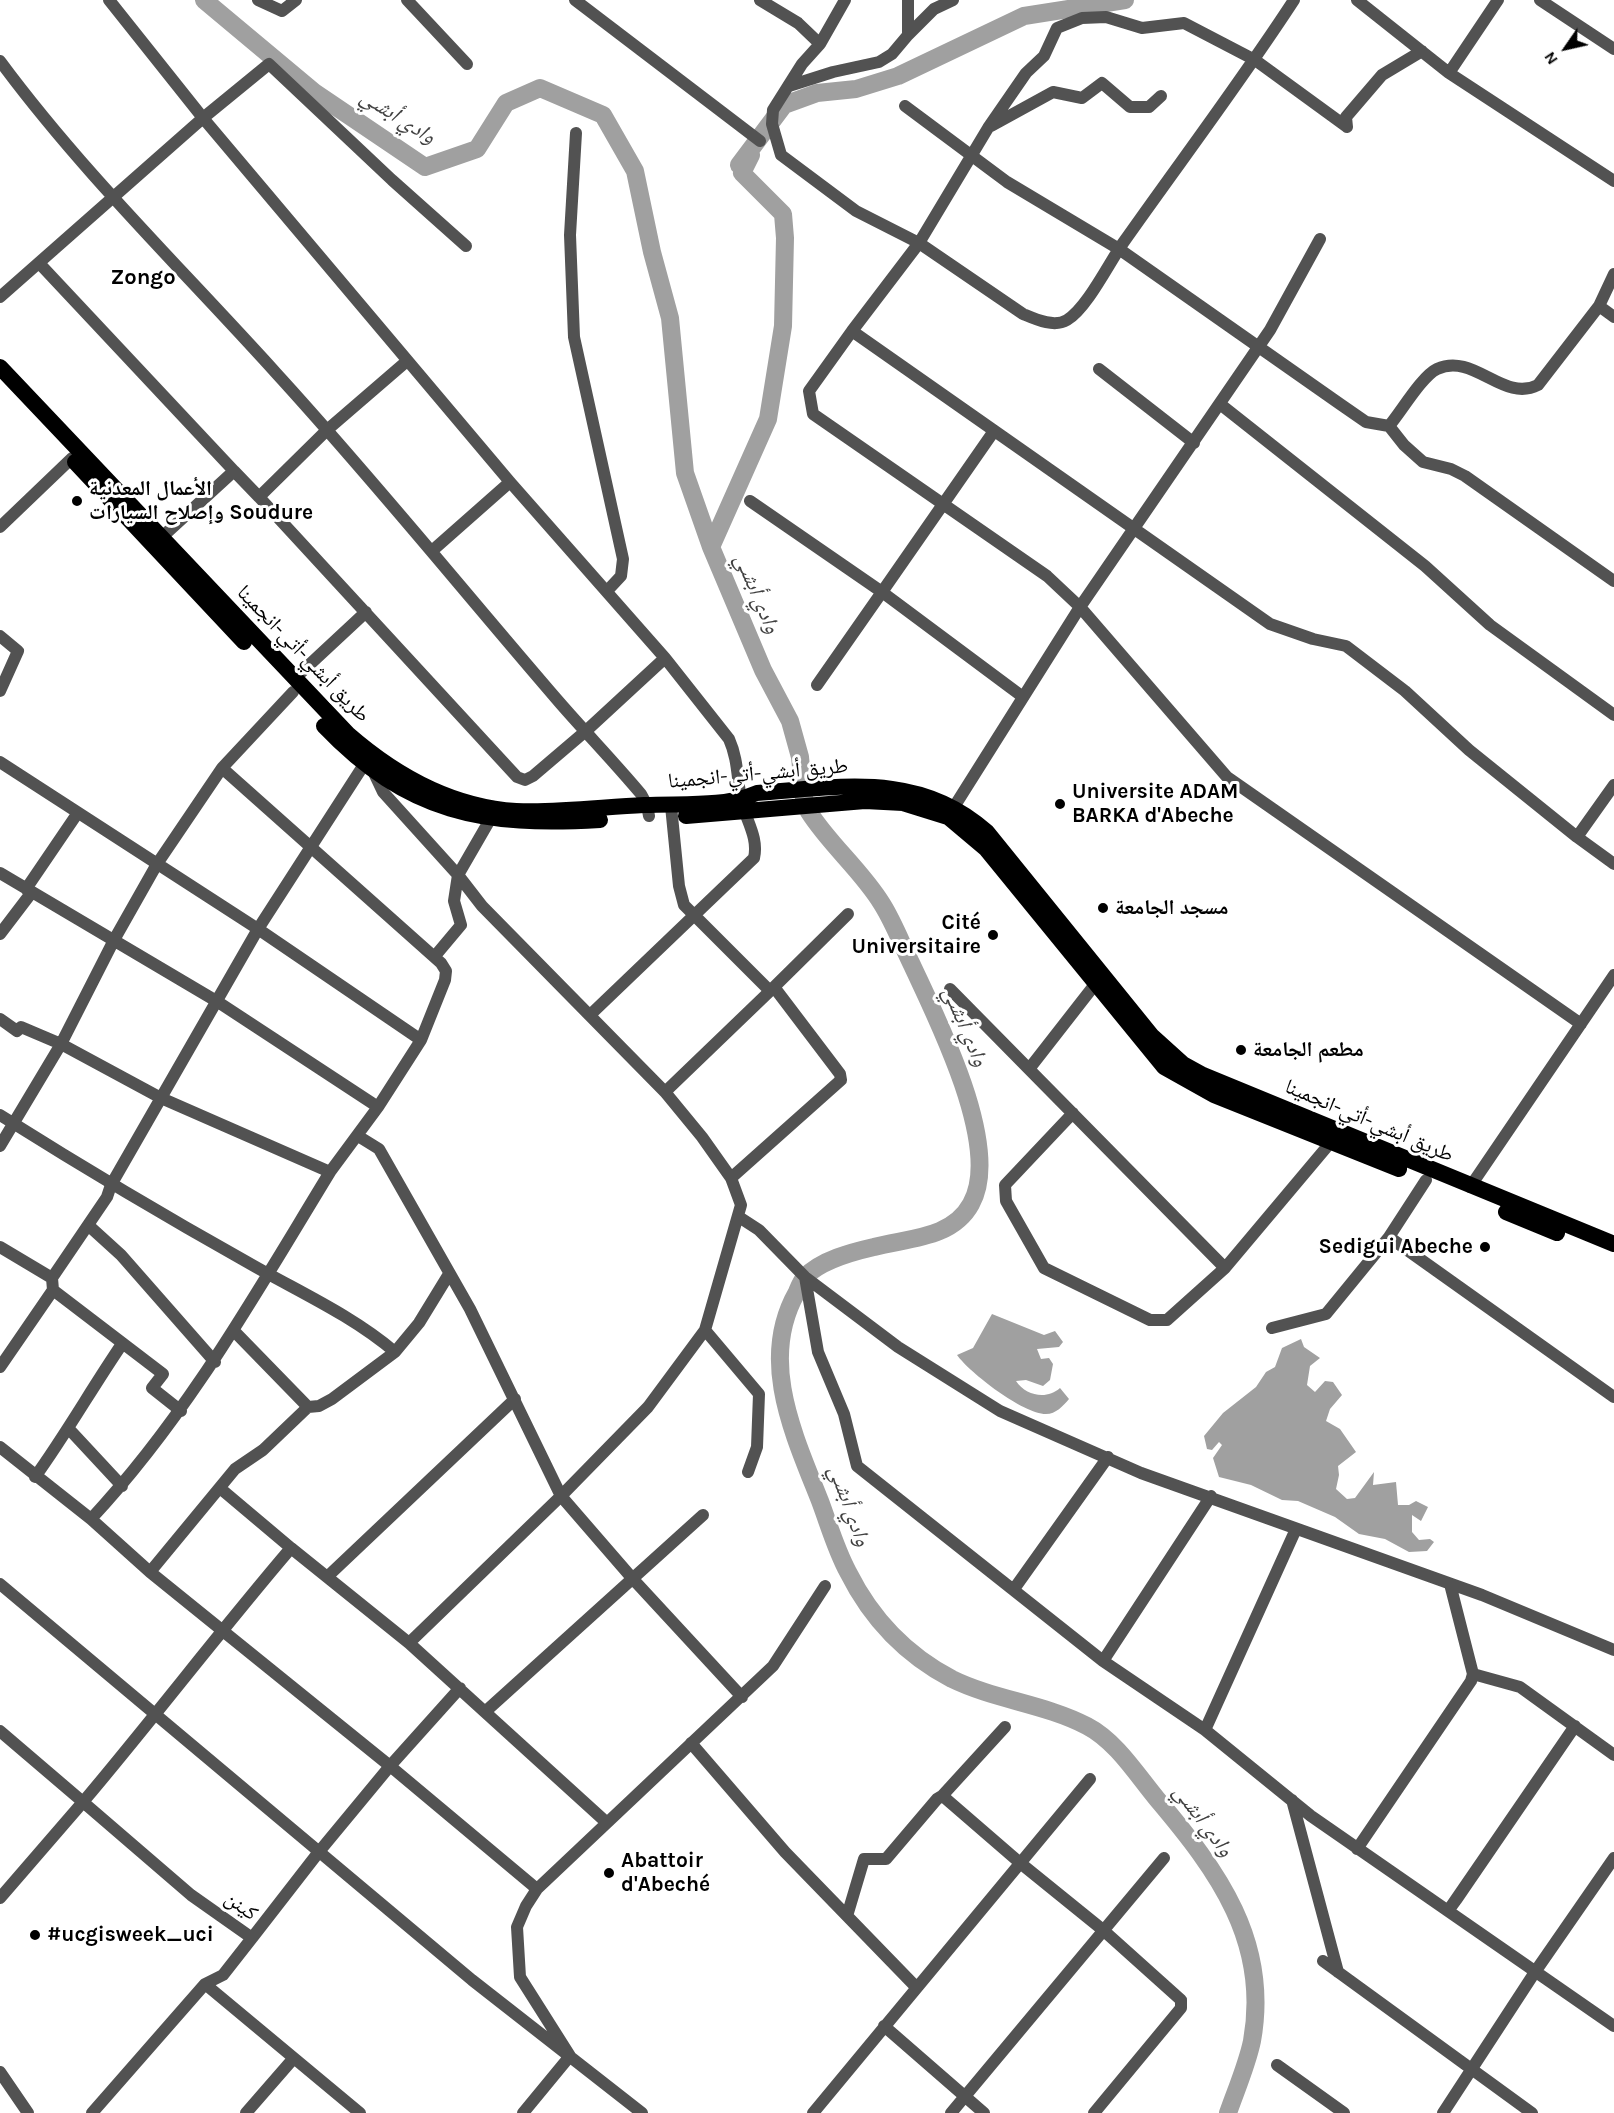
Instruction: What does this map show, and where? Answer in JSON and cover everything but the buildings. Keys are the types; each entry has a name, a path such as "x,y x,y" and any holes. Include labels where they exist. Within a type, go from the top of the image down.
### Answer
{"highway":[{"path":"0,367 162,537 192,579"},
{"path":"0,383 192,579 293,686 340,743 369,767 429,801 548,823 648,811 671,812 845,794 865,794 936,811 970,833 986,849 1099,979 1150,1052 1176,1076 1214,1095 1335,1137 1426,1179 1541,1221 1614,1255"},
{"name":"طريق أبشي-أتي-انجمينا","path":"293,686 383,763 418,783 494,814"},
{"name":"طريق أبشي-أتي-انجمينا","path":"865,794 909,790 954,807 987,832 1099,979"},
{"name":"طريق أبشي-أتي-انجمينا","path":"1335,1137 1470,1187 1541,1221 1614,1244"}],"street":[{"path":"110,0 203,118 510,483 664,657 729,739 736,754 751,804 756,848 754,858 590,1015"},
{"path":"258,0 282,11 296,0"},
{"path":"407,0 467,64"},
{"path":"575,0 760,141"},
{"path":"760,0 798,23 820,44"},
{"path":"845,0 820,44 802,64 773,111 772,124 781,155 856,211 919,243 1023,314 1040,321 1056,323 1067,321 1079,307 1255,60 1293,0"},
{"path":"908,35 909,0"},
{"path":"789,86 833,72 879,62 892,54 934,9 953,0"},
{"path":"1358,0 1449,73 1614,181"},
{"path":"1449,73 1498,0"},
{"path":"1540,0 1614,49"},
{"path":"1422,51 1382,75 1346,117 1347,127 1255,60 1185,23 1142,28 1106,17 1082,18 1057,28 1044,56 1026,73 988,128 919,243 809,391 813,414 1047,576 1080,607 1227,777 1581,1024"},
{"path":"0,61 114,196 433,550 562,705 587,730 648,811"},
{"path":"0,297 203,118 269,64 466,246"},
{"path":"988,128 1053,92 1082,98 1102,83 1130,107 1149,107 1161,96"},
{"path":"905,106 1007,182 1119,249 1366,422 1389,426 1413,455 1423,462 1452,469 1465,476 1614,581"},
{"path":"576,133 570,235 574,337 623,559 621,576 607,591"},
{"path":"954,807 1080,607 1259,347 1280,314 1320,239"},
{"path":"39,263 517,777 525,780 532,776 587,730 664,657"},
{"path":"1389,426 1428,376 1437,369 1467,367 1514,389 1529,390 1538,385 1599,306 1614,274"},
{"path":"1599,306 1614,316"},
{"path":"852,331 1270,624 1313,639 1346,646 1405,691 1469,750 1614,864"},
{"path":"259,497 327,430 407,361"},
{"path":"1099,369 1194,443"},
{"path":"1220,404 1425,566 1490,625 1614,715"},
{"path":"817,685 994,431"},
{"path":"0,527 72,458"},
{"path":"162,537 234,471"},
{"path":"433,550 510,483"},
{"path":"750,501 882,592 1023,697"},
{"path":"0,1146 62,1044 114,940 157,864 222,768 293,686 366,612"},
{"path":"0,636 18,651 0,691"},
{"path":"0,762 77,814 258,928 421,1040"},
{"path":"0,1367 107,1197 111,1185 218,1002 258,928 308,848 369,767 383,792 458,875 482,906 665,1092 702,1137 731,1179 741,1205 705,1330 648,1407 561,1496 409,1643"},
{"path":"91,1520 122,1486 181,1411 215,1362 330,1172 378,1107 421,1040 445,980 446,971 435,956 308,848 222,768"},
{"path":"1577,837 1614,785"},
{"path":"671,812 680,896 684,904 772,989 840,1074 841,1080 731,1179"},
{"path":"0,934 77,814"},
{"path":"435,956 461,924 454,902 458,875 494,814"},
{"path":"0,873 218,1002 378,1107"},
{"path":"665,1092 848,914"},
{"path":"1470,1187 1614,975"},
{"path":"1029,1069 1099,979"},
{"path":"950,989 1225,1268"},
{"path":"0,1019 17,1031 21,1026 62,1044 161,1098 330,1172"},
{"path":"1073,1113 1005,1185 1006,1201 1044,1268 1051,1274 1159,1321 1167,1320 1225,1268 1335,1137"},
{"path":"0,1115 111,1185 267,1274 337,1310 369,1330 394,1352"},
{"path":"358,1136 379,1149 515,1399 561,1496 632,1578 742,1697"},
{"path":"1272,1328 1326,1314 1389,1237 1426,1179"},
{"path":"739,1217 759,1230 805,1277 898,1347 1000,1411 1140,1473 1211,1496 1450,1584 1614,1650"},
{"path":"88,1225 121,1255 215,1362"},
{"path":"1389,1237 1614,1396"},
{"path":"0,1247 52,1284 122,1344 163,1374 153,1388 181,1411"},
{"path":"150,1572 221,1489 235,1469 263,1450 308,1407 319,1406 332,1399 394,1352 419,1323 449,1274"},
{"path":"805,1277 818,1352 844,1414 857,1466 1103,1661 1205,1730 1357,1849 1614,2026"},
{"path":"705,1330 759,1394 757,1447 748,1472"},
{"path":"234,1331 308,1407"},
{"path":"35,1478 69,1429 94,1384 122,1344"},
{"path":"327,1577 515,1399"},
{"path":"69,1429 122,1486"},
{"path":"0,1447 537,1889"},
{"path":"1014,1589 1108,1457"},
{"path":"221,1489 409,1643 606,1822"},
{"path":"1103,1661 1211,1496"},
{"path":"486,1711 703,1515"},
{"path":"1205,1730 1296,1529"},
{"path":"0,1898 157,1714 221,1630 291,1548"},
{"path":"0,1584 471,1980 642,2113"},
{"path":"1357,1849 1471,1681 1473,1674 1450,1584"},
{"path":"570,2056 520,1977 517,1927 526,1906 537,1889 773,1666 825,1586"},
{"path":"1473,1674 1520,1687 1614,1755"},
{"path":"252,1938 390,1766 460,1688"},
{"path":"847,1916 864,1859 886,1859 1005,1726"},
{"path":"1448,1911 1575,1726"},
{"name":"كينن","path":"0,1731 191,1895 252,1938 223,1975 205,1983 92,2113"},
{"path":"691,1743 785,1852 916,1987"},
{"path":"813,2113 1090,1779"},
{"path":"942,1796 1019,1863 1103,1930 1175,1992 1181,2000 1181,2008 1094,2113"},
{"path":"1292,1800 1338,1972"},
{"path":"951,2113 1164,1858"},
{"path":"1443,2113 1535,1972 1614,1858"},
{"path":"1323,1961 1532,2113"},
{"path":"205,1983 360,2113"},
{"path":"884,2026 984,2113"},
{"path":"523,2113 570,2056"},
{"path":"246,2113 293,2059"},
{"path":"1277,2065 1344,2113"},
{"path":"0,2072 28,2113"}],"shaded area":[{"path":"992,1314 1044,1335 1055,1331 1063,1342 1059,1347 1037,1349 1041,1359 1049,1358 1053,1364 1050,1380 1043,1386 1026,1380 1016,1381 1025,1390 1037,1395 1049,1394 1060,1388 1069,1399 1053,1413 1036,1412 1011,1400 973,1372 957,1355 973,1348"},
{"path":"1301,1339 1304,1347 1320,1358 1310,1366 1307,1385 1315,1392 1325,1381 1333,1382 1342,1395 1330,1409 1326,1421 1340,1429 1356,1452 1338,1466 1336,1489 1347,1499 1355,1498 1374,1472 1373,1485 1396,1482 1398,1505 1409,1505 1416,1501 1428,1507 1421,1521 1412,1515 1412,1532 1419,1540 1430,1539 1434,1542 1427,1551 1409,1552 1385,1539 1359,1534 1335,1517 1298,1501 1282,1500 1251,1485 1219,1477 1213,1458 1222,1445 1219,1442 1212,1450 1207,1449 1204,1436 1223,1413 1256,1387 1266,1372 1275,1367 1282,1348"}],"waterway":[{"name":"وادي أبشي","path":"204,0 314,92 425,167 477,149 506,103 540,88 603,115 635,171 652,252 670,318 685,473 711,547 763,670 790,721 800,757 804,798 809,812 826,836 874,892 890,919 950,1050 973,1118 979,1151 979,1180 971,1204 963,1216 941,1231 837,1258 819,1266 802,1280 786,1318 780,1344 780,1371 791,1424 844,1564 867,1605 891,1634 920,1659 952,1679 985,1692 1054,1712 1098,1732 1134,1769 1219,1881 1246,1940 1253,1972 1256,2005 1250,2050 1228,2113"},
{"path":"739,165 784,105 817,93 856,89 898,76 1024,16 1125,0"},
{"path":"711,547 768,419 783,326 785,238 783,214 742,173 751,155"}],"place":[{"name":"الأعمال المعدنية وإصلاح السيارات Soudure","path":"77,501"},
{"name":"Universite ADAM BARKA d'Abeche","path":"1060,804"},
{"name":"مسجد الجامعة","path":"1103,908"},
{"name":"Cité Universitaire","path":"993,935"},
{"name":"مطعم الجامعة","path":"1241,1050"},
{"name":"Sedigui Abeche","path":"1485,1247"},
{"name":"Abattoir d'Abeché","path":"609,1873"},
{"name":"#ucgisweek_uci","path":"35,1935"}],"district":[{"name":"Zongo","path":"143,278"}]}
